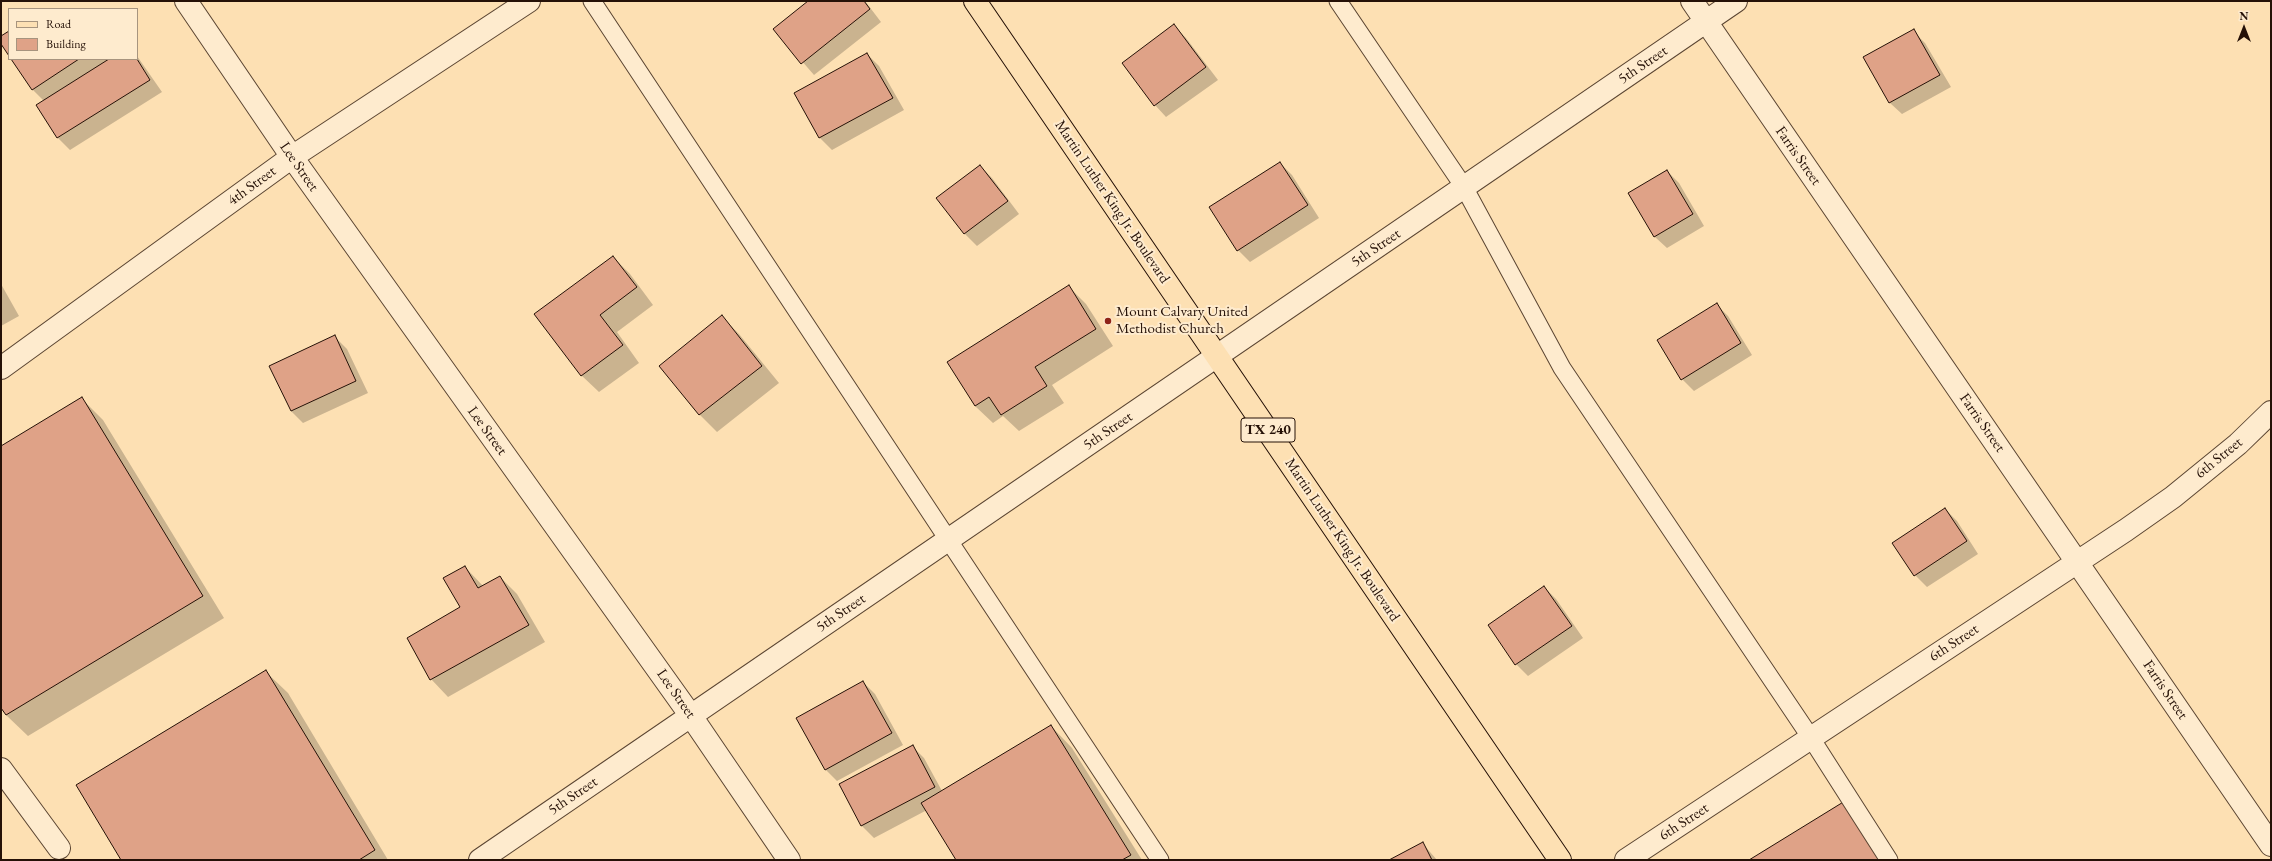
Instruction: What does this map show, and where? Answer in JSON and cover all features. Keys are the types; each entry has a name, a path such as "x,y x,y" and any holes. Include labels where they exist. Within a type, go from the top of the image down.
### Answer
{"main road":[{"name":"Martin Luther King Jr. Boulevard","path":"975,1 1560,860"}],"street":[{"name":"Lee Street","path":"186,1 292,157 691,716 789,860"},
{"name":"4th Street","path":"1,368 292,157 529,1"},
{"name":"Farris Street","path":"1692,1 2271,845"},
{"name":"5th Street","path":"480,860 1736,1"},
{"name":"6th Street","path":"1626,860 2078,562 2173,497 2238,444 2271,412"},
{"path":"1,769 59,848"}],"lane":[{"path":"592,1 1160,860"},
{"path":"1338,1 1464,188 1562,368 1811,738 1889,860"}],"building":[{"path":"808,1 864,1 870,9 801,64 773,29"},
{"path":"1174,24 1206,67 1154,106 1122,63"},
{"path":"1914,29 1940,75 1889,103 1863,57"},
{"path":"8,32 8,54 1,44 1,36"},
{"path":"867,53 893,98 819,138 794,93"},
{"path":"12,60 77,60 32,90"},
{"path":"107,60 138,60 150,80 57,138 36,105"},
{"path":"1280,162 1308,205 1237,251 1209,207"},
{"path":"980,165 1008,201 964,234 936,198"},
{"path":"1667,170 1693,214 1654,237 1628,193"},
{"path":"613,256 637,287 600,315 623,345 581,376 534,314"},
{"path":"1069,285 1096,329 1035,367 1047,386 1001,415 989,397 975,406 947,362"},
{"path":"1717,303 1741,343 1681,380 1657,340"},
{"path":"722,315 762,366 699,415 659,366"},
{"path":"335,335 356,381 291,411 269,366"},
{"path":"82,397 203,596 6,715 1,708 1,446"},
{"path":"1945,508 1967,541 1914,576 1892,543"},
{"path":"465,566 478,588 500,576 529,625 430,680 407,638 460,607 443,578"},
{"path":"1544,586 1572,626 1515,665 1488,625"},
{"path":"266,670 375,850 359,860 121,860 76,785"},
{"path":"863,681 892,733 825,770 796,718"},
{"path":"1051,725 1131,855 1122,860 956,860 921,803"},
{"path":"913,745 935,787 861,826 839,784"},
{"path":"1845,801 1881,860 1749,860"},
{"path":"1423,842 1432,860 1389,860"}],"place":[{"name":"Mount Calvary United Methodist Church","path":"1108,321"}]}
